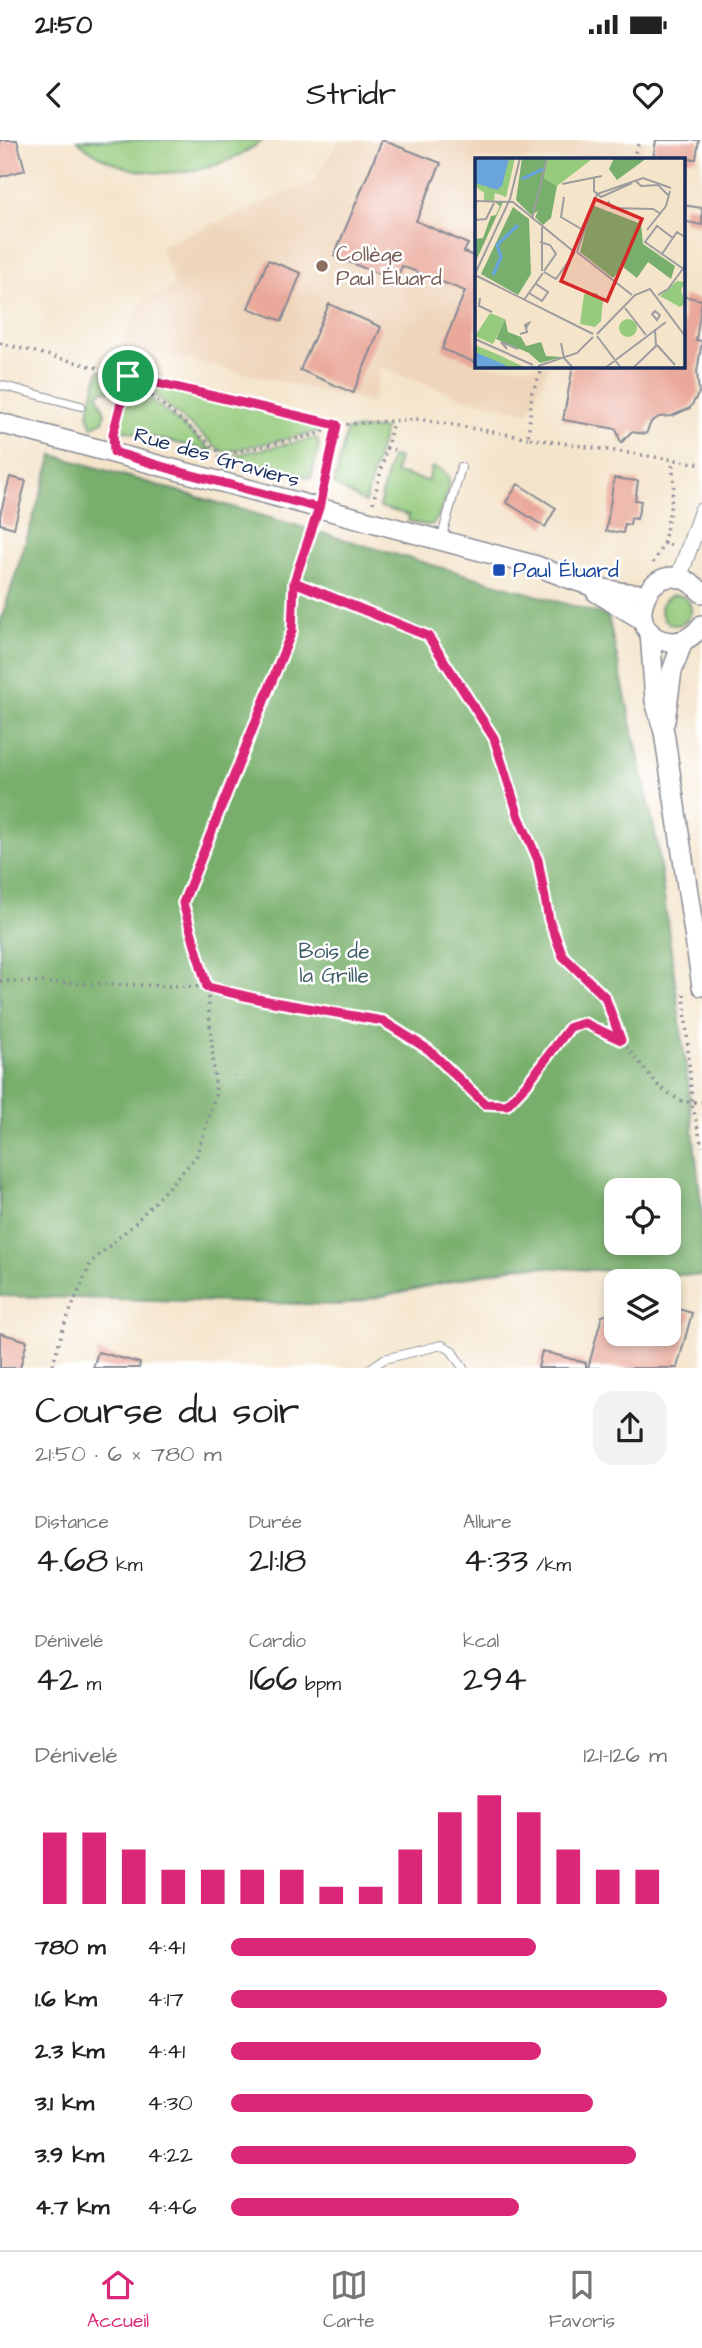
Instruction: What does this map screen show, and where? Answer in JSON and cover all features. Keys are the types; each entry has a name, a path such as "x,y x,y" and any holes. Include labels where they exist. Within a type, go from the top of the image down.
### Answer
{"street":[{"name":"Rue des Graviers","path":"0,423 537,566 583,584 617,592 645,594"},
{"path":"679,577 702,511"},
{"path":"702,593 692,583 679,577 666,578 654,584 645,594 641,606 655,701 664,732 697,905 702,986"},
{"name":"Rue des Graviers","path":"583,584 646,626 659,639 683,641"},
{"path":"664,732 670,683 683,641 695,634 702,625"}],"lane":[{"path":"0,385 81,406"},
{"path":"441,540 461,467"},
{"path":"371,1368 384,1359 442,1345 450,1350 463,1368"}],"path":[{"path":"632,158 640,140"},
{"path":"0,342 128,376 337,425 419,419 528,439 702,464"},
{"path":"528,439 532,392 543,368"},
{"path":"128,376 218,452 220,460 228,454 318,434 337,425"},
{"path":"114,452 113,434 128,376"},
{"path":"371,509 393,421"},
{"path":"52,1368 63,1328 91,1262 133,1225 196,1157 216,1094 207,987 183,903 292,631 294,582 319,508 337,425"},
{"path":"387,448 399,451"},
{"path":"664,542 674,485 673,460"},
{"path":"294,582 428,636 494,738 519,817 538,860 549,920 563,956 605,997 621,1040 660,1088 682,1102 702,1102"},
{"path":"0,981 207,987 262,1000 383,1021 429,1050 485,1104 507,1105 526,1085 570,1027 584,1023 621,1040"}],"shaded area":[{"name":"Collège Paul Éluard","path":"339,140 647,140 639,158 475,158 475,368 548,368 529,413 459,396 381,368 372,403 124,345 134,314 142,302 174,286 161,246 315,181"}],"green space":[{"path":"77,140 263,140 242,154 219,164 170,173 121,166 98,155"},
{"path":"99,370 124,378 119,392 103,390 98,394 105,413 103,421 92,427 88,414"},
{"path":"140,381 317,425 318,432 225,452"},
{"path":"134,385 214,452 119,429 128,390"},
{"path":"385,428 365,503 334,484 347,430"},
{"path":"317,438 319,446 311,478 229,456"},
{"name":"Bois de la Grille","path":"53,455 608,616 657,842 702,1213 702,1276 681,1275 681,1269 604,1271 520,1266 342,1305 0,1296 0,624"},
{"path":"391,457 399,458 395,473 428,481 432,467 447,474 449,484 446,498 437,518 430,525 408,521 409,515 379,507"},
{"path":"676,595 687,599 691,610 687,621 676,625 665,621 661,610 665,599"}],"building":[{"path":"0,140 17,140 25,170 0,177"},
{"path":"382,140 441,163 416,221 468,244 464,252 475,257 475,363 442,349 465,291 402,266 396,281 334,256"},
{"path":"656,140 699,140 696,159 653,158"},
{"path":"684,205 702,208 702,225 684,221"},
{"path":"268,260 301,273 282,321 248,308"},
{"path":"684,296 702,300 696,340 702,341 697,372 699,393 690,408 672,416 659,417 651,422 646,434 631,432 621,443 616,429 563,420 573,368 684,368"},
{"path":"329,304 381,327 353,393 300,370"},
{"path":"10,477 26,481 14,528 0,524"},
{"path":"614,478 638,481 635,500 641,501 637,519 631,518 630,525 625,524 623,533 606,531"},
{"path":"518,484 556,508 545,527 506,502"},
{"path":"681,1310 692,1313 677,1368 588,1368 602,1316 604,1346 681,1346"},
{"path":"0,1333 27,1341 20,1368 0,1368"},
{"path":"542,1351 586,1363 586,1368 538,1368"},
{"path":"98,1352 140,1363 139,1368 93,1368"}],"place":[{"name":"Collège Paul Éluard","path":"322,266"},
{"name":"Paul Éluard","path":"499,570"}],"route":[{"path":"128,376 113,434 114,452 319,508 294,582 428,636 494,738 519,817 538,860 549,920 563,956 605,997 621,1040 584,1023 570,1027 526,1085 507,1105 485,1104 429,1050 383,1021 262,1000 207,987 183,903 292,631 294,582 319,508 337,425 128,376"}]}
